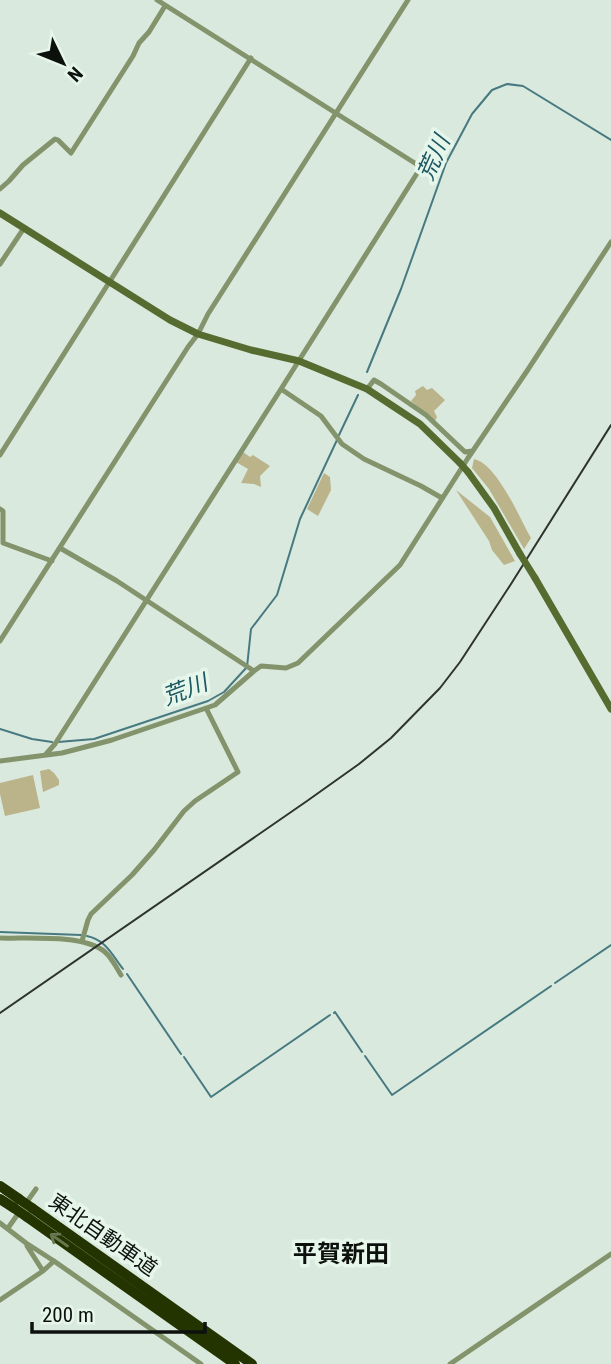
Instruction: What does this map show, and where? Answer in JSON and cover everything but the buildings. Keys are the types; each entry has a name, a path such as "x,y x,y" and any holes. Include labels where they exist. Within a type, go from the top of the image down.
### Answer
{"highway":[{"name":"東北自動車道","path":"0,1186 17,1204 252,1364"},
{"name":"東北自動車道","path":"0,1199 17,1204"},
{"name":"東北自動車道","path":"29,1212 235,1364"}],"street":[{"path":"46,754 421,167 157,0"},
{"path":"0,641 198,334 208,314 408,0"},
{"path":"0,189 23,165 55,139 71,153 139,43 166,6"},
{"path":"0,455 251,58"},
{"path":"0,213 170,320 198,334 299,361 367,389 420,424 468,472 494,508 611,709"},
{"path":"0,264 24,228"},
{"path":"0,761 62,753 102,744 215,705 250,668 286,668 298,663 400,565 611,242"},
{"path":"367,389 374,380 381,384 426,415 465,452 472,451"},
{"path":"281,389 321,416 339,440 364,459 442,498"},
{"path":"0,509 3,511 3,543 52,561"},
{"path":"60,548 250,668"},
{"path":"82,940 91,914 132,875 184,811 238,772 206,708"},
{"path":"0,938 82,940 108,954 121,975"},
{"path":"8,1228 36,1189"},
{"path":"0,1223 201,1364"},
{"path":"26,1243 43,1271"},
{"path":"450,1364 611,1254"},
{"path":"0,1300 54,1261"}],"shaded area":[{"path":"423,386 427,390 432,388 445,400 434,411 437,417 435,421 411,401 416,395 415,391"},
{"path":"243,452 270,466 260,476 261,487 241,483 248,469 236,462"},
{"path":"474,459 491,471 514,505 531,538 524,549 489,489 472,468"},
{"path":"324,473 330,477 331,490 318,516 307,509"},
{"path":"456,490 490,517 515,561 504,565"},
{"path":"49,769 59,780 59,785 43,792 40,771"},
{"path":"33,775 40,808 5,816 0,783"}],"waterway":[{"name":"荒川","path":"367,372 401,289 446,163 472,114 492,90 507,84 523,86 611,140"},
{"name":"荒川","path":"339,435 358,395"},
{"name":"荒川","path":"58,742 94,739 208,701 224,692 247,667 251,629 277,595 300,519 337,440"},
{"name":"荒川","path":"0,729 52,742"},
{"path":"0,932 81,935"},
{"path":"87,936 104,945 123,969"},
{"path":"555,983 611,945"},
{"path":"127,974 181,1054"},
{"path":"365,1056 392,1095 551,986"},
{"path":"334,1013 362,1052"},
{"path":"184,1057 211,1097 330,1015"}],"railway":[{"path":"0,1013 307,801 391,738 440,688 460,662 611,425"}],"district":[{"name":"平賀新田","path":"341,1254"}]}
